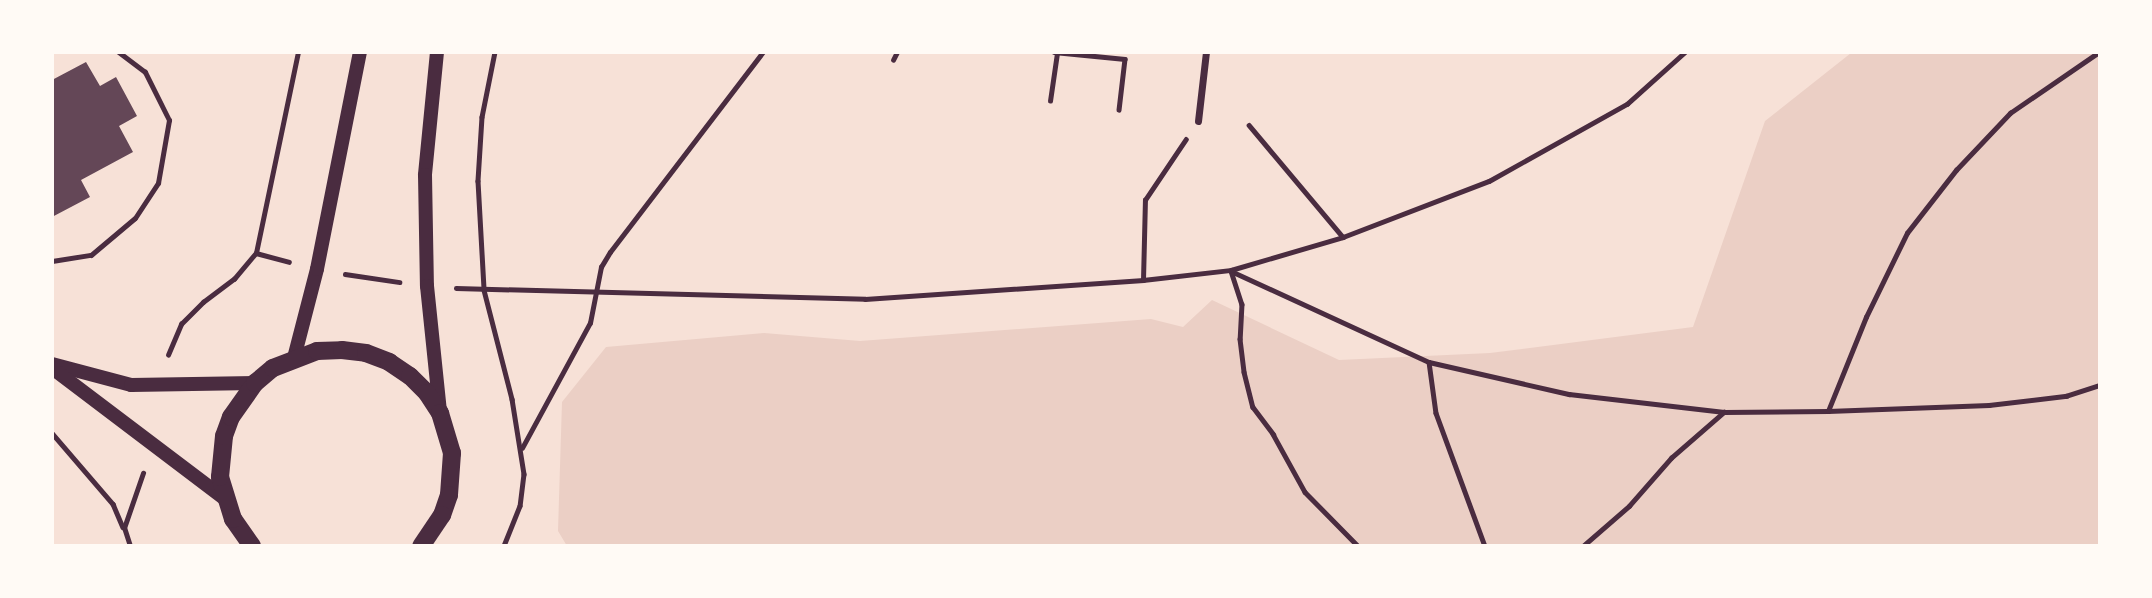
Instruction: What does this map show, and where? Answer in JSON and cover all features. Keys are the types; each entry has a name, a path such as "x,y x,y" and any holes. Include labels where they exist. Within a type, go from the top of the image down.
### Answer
{"main road":[{"path":"294,358 317,269 360,52"},
{"path":"421,545 442,514 449,495 452,453 440,414 427,286 425,175 438,52"},
{"path":"252,545 233,519 224,498 220,477 224,436 230,417 255,383 273,368 317,351 342,350 377,358 410,376 427,393 440,414"},
{"path":"52,366 131,385 164,387 255,383"},
{"path":"52,366 113,417 153,443 224,498"}],"street":[{"path":"1198,121 1206,52"}],"lane":[{"path":"52,261 91,255 135,218 158,183 169,120 145,72 118,52"}],"path":[{"path":"164,387 176,330 202,302 234,279 256,253 298,52"},
{"path":"495,52 482,117 478,181 484,289 522,448 524,474 520,506 505,545"},
{"path":"522,448 562,370 590,323 595,290 610,252 763,52"},
{"path":"893,60 897,52"},
{"path":"256,253 317,269 427,286 865,299 1143,280 1231,270 1343,237 1489,181 1627,104 1685,52"},
{"path":"1828,411 1866,317 1907,233 1956,170 2010,113 2099,52"},
{"path":"1050,101 1055,53 1125,59 1119,110"},
{"path":"1143,280 1145,200 1198,121"},
{"path":"1249,125 1343,237"},
{"path":"1231,270 1429,362 1569,394 1724,412 1828,411 1989,405 2066,396 2099,385"},
{"path":"1231,270 1242,304 1240,339 1244,372 1253,407 1273,434 1305,492 1357,545"},
{"path":"1429,362 1436,413 1485,545"},
{"path":"1583,545 1629,506 1671,458 1724,412"},
{"path":"52,433 113,504 130,545"},
{"path":"124,528 153,443"}],"shaded area":[{"path":"1851,53 2099,53 2099,545 567,546 558,531 562,402 606,347 764,333 860,341 1151,319 1183,327 1212,300 1339,360 1490,353 1693,327 1765,121"}],"building":[{"path":"86,62 100,86 116,77 137,116 119,126 133,152 81,180 90,197 52,217 52,80"}]}
